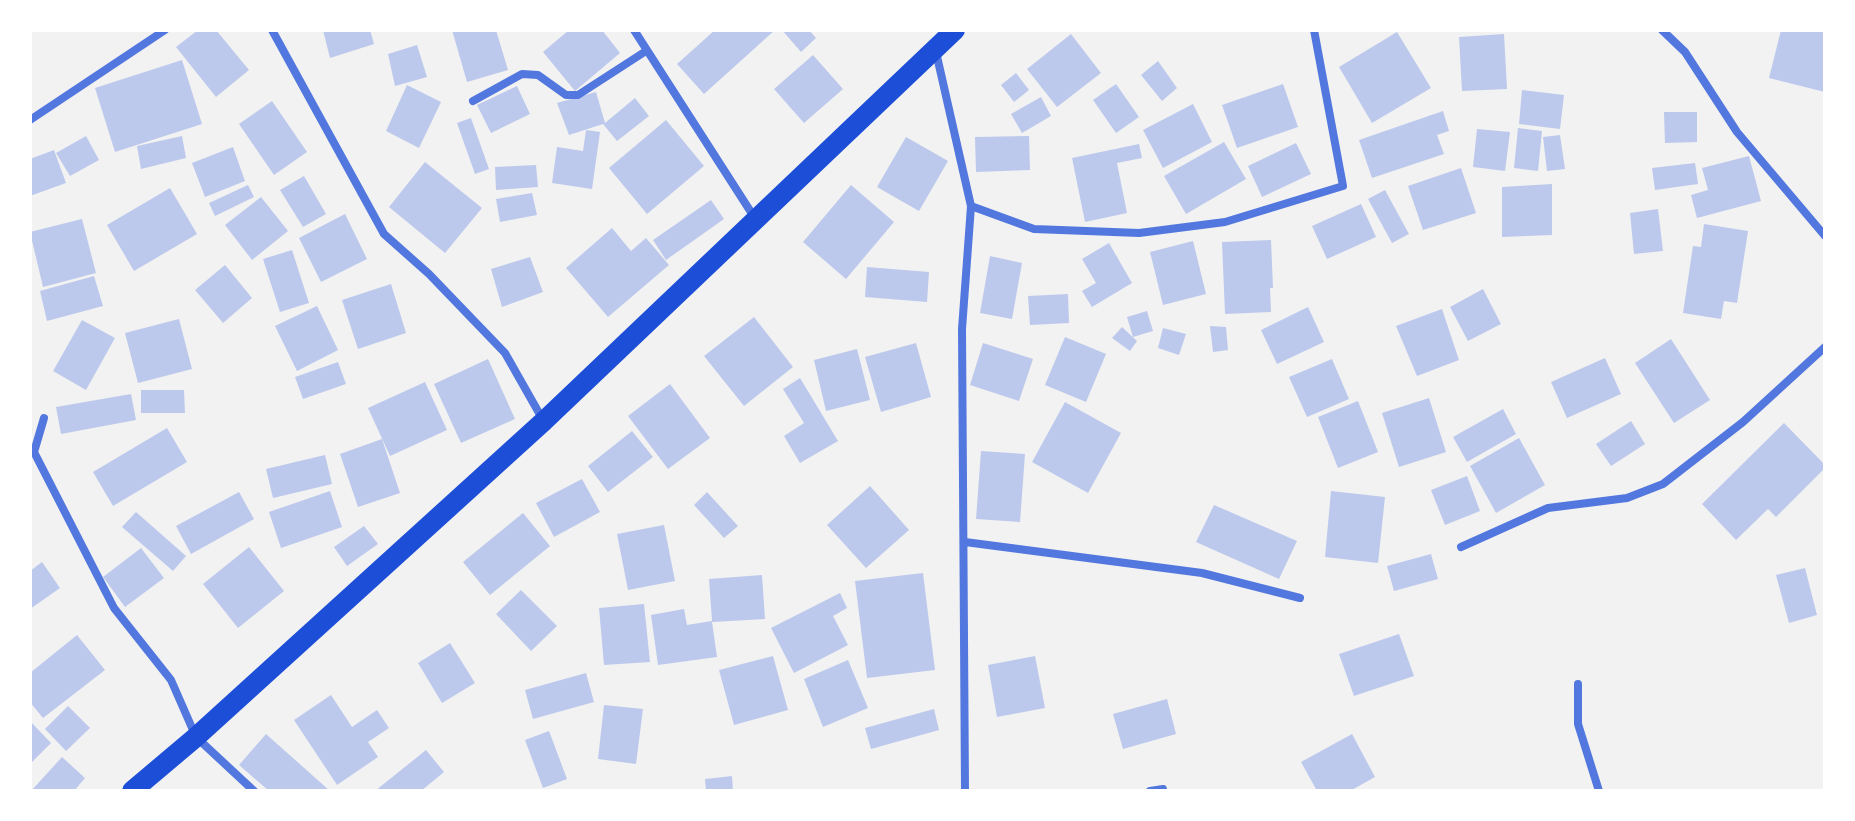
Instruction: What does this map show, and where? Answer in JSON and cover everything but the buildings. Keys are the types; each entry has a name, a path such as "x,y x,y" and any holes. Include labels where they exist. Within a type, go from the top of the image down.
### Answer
{"main road":[{"path":"132,791 196,737 544,421 955,30"}],"street":[{"path":"30,120 165,30"},
{"path":"272,30 384,234 429,274 505,353 544,421"},
{"path":"634,30 756,221"},
{"path":"971,206 1034,229 1139,233 1225,222 1343,186 1314,30"},
{"path":"1662,30 1685,52 1737,132 1825,236"},
{"path":"935,47 971,206 962,329 965,791"},
{"path":"473,101 522,74 538,75 566,95 578,95 646,51"},
{"path":"1461,547 1548,508 1627,498 1663,484 1743,422 1825,347"},
{"path":"44,418 34,452 114,608 171,680 196,737 254,791"},
{"path":"965,542 1202,573 1300,598"},
{"path":"1578,684 1578,724 1599,791"},
{"path":"1150,791 1163,789"}]}
